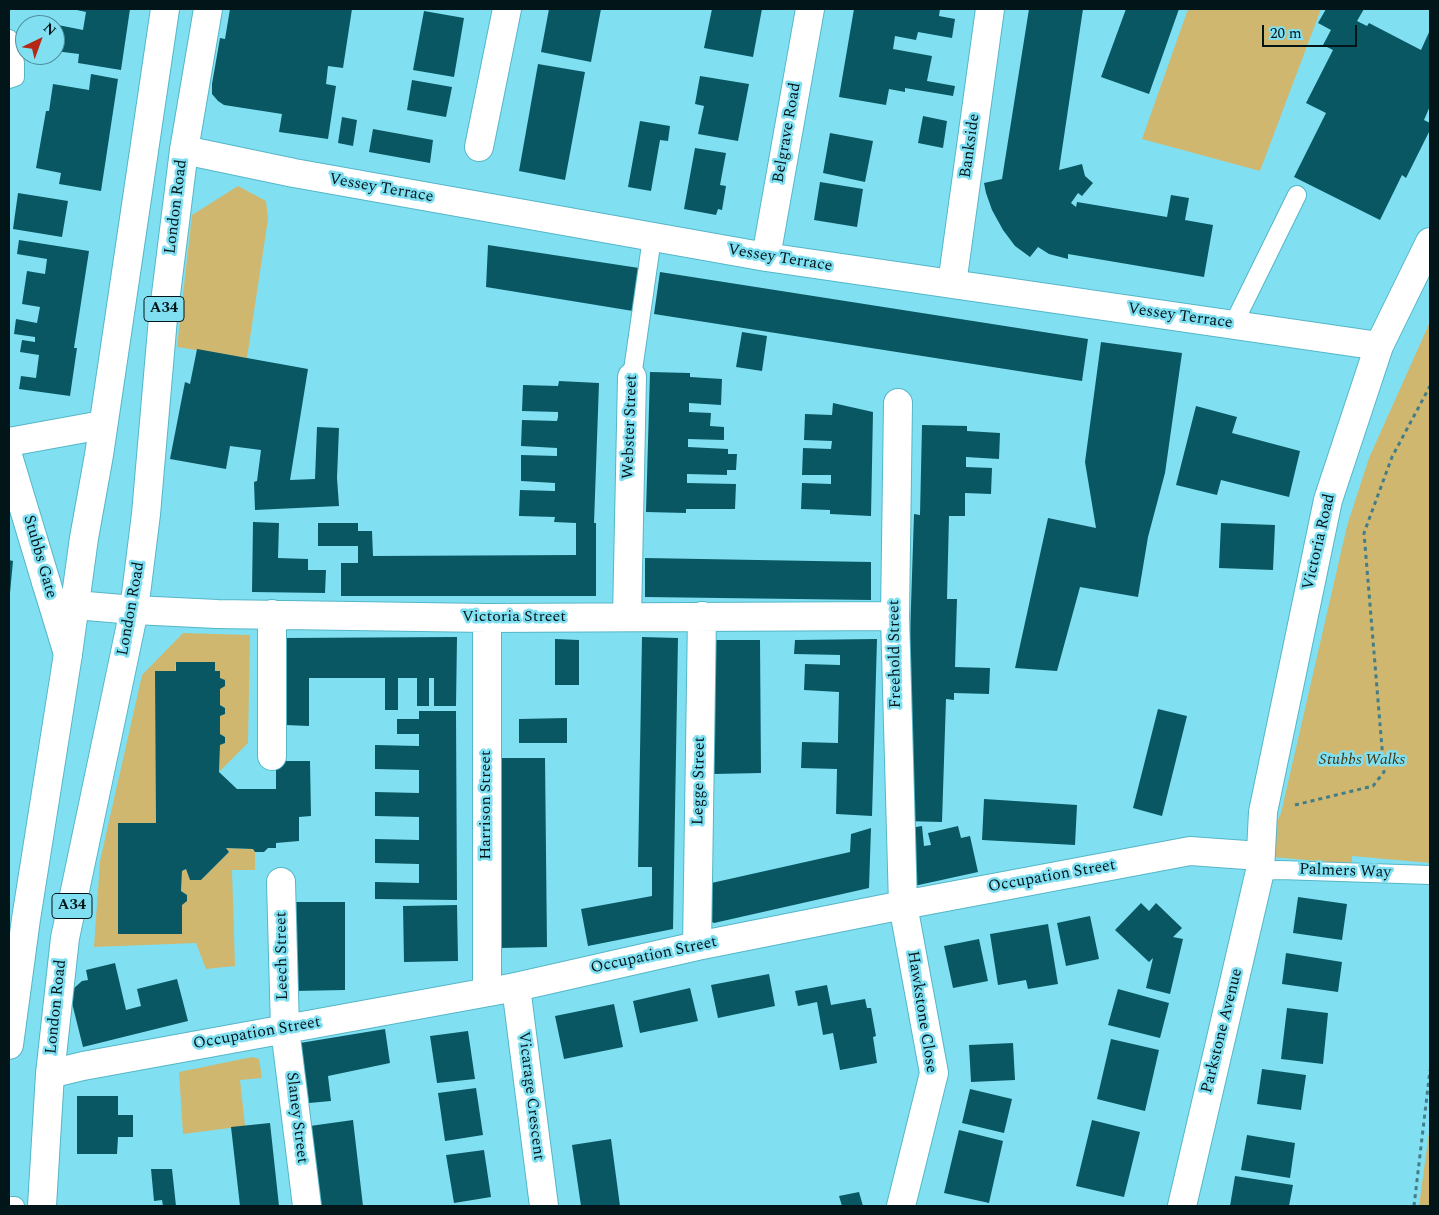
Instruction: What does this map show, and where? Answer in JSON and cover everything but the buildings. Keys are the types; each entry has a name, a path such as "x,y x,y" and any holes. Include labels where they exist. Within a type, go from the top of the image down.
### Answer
{"main road":[{"name":"A34","path":"9,1045 17,917 68,654 165,9"},
{"name":"London Road","path":"42,1206 50,1074 65,938 134,610 146,514 163,318 184,150 208,9"},
{"path":"479,147 506,9"},
{"name":"Belgrave Road","path":"766,257 810,9"},
{"name":"Bankside","path":"941,283 990,9"},
{"name":"Vessey Terrace","path":"184,150 276,170 766,257 1379,346"},
{"name":"Victoria Road","path":"1260,864 1263,812 1328,500 1379,346 1430,242"},
{"name":"Webster Street","path":"627,618 632,377"},
{"name":"Freehold Street","path":"898,403 894,616 903,905"},
{"path":"9,442 102,425"},
{"name":"Stubbs Gate","path":"9,459 18,518 46,582 68,654"},
{"name":"Victoria Street","path":"75,605 217,614 488,618 894,616"},
{"path":"272,614 272,756"},
{"name":"Legge Street","path":"697,946 702,616"},
{"name":"Harrison Street","path":"487,992 488,618"},
{"name":"Occupation Street","path":"50,1074 83,1066 516,987 697,946 903,905 1190,852 1260,864"},
{"name":"Parkstone Avenue","path":"1182,1206 1260,864"},
{"name":"Leech Street","path":"281,882 285,1029"},
{"name":"Hawkstone Close","path":"901,1206 934,1073 903,905"},
{"name":"Vicarage Crescent","path":"516,987 544,1206"},
{"name":"Slaney Street","path":"285,1029 307,1206"}],"lane":[{"path":"9,39 16,63 15,77 9,79"},
{"path":"1233,325 1297,195"},
{"name":"Webster Street","path":"632,377 652,238"},
{"name":"Palmers Way","path":"1260,864 1280,870 1430,875"},
{"path":"9,1206 16,1206"}],"path":[{"path":"1263,812 1373,786 1384,772 1364,534 1392,456 1430,386"},
{"path":"1414,1206 1430,1070"}],"green space":[{"path":"1188,9 1321,9 1260,171 1142,139"},
{"path":"238,186 266,201 268,219 247,358 177,347 192,215"},
{"name":"Stubbs Walks","path":"1430,322 1430,863 1352,856 1352,864 1272,857 1270,837 1281,813 1347,526 1369,458"},
{"path":"183,633 250,635 248,743 219,772 220,745 225,743 225,737 220,734 220,716 225,714 225,708 220,705 220,689 225,680 220,678 215,671 215,662 176,662 156,823 118,823 118,934 182,905 187,895 181,891 182,871 186,869 190,880 201,880 229,852 226,848 253,849 255,852 255,870 232,870 235,966 206,969 196,943 94,947 100,861 142,675"},
{"path":"252,1057 259,1059 262,1078 240,1080 245,1126 183,1134 179,1072"},
{"path":"1430,1125 1430,1206 1419,1206"}]}
